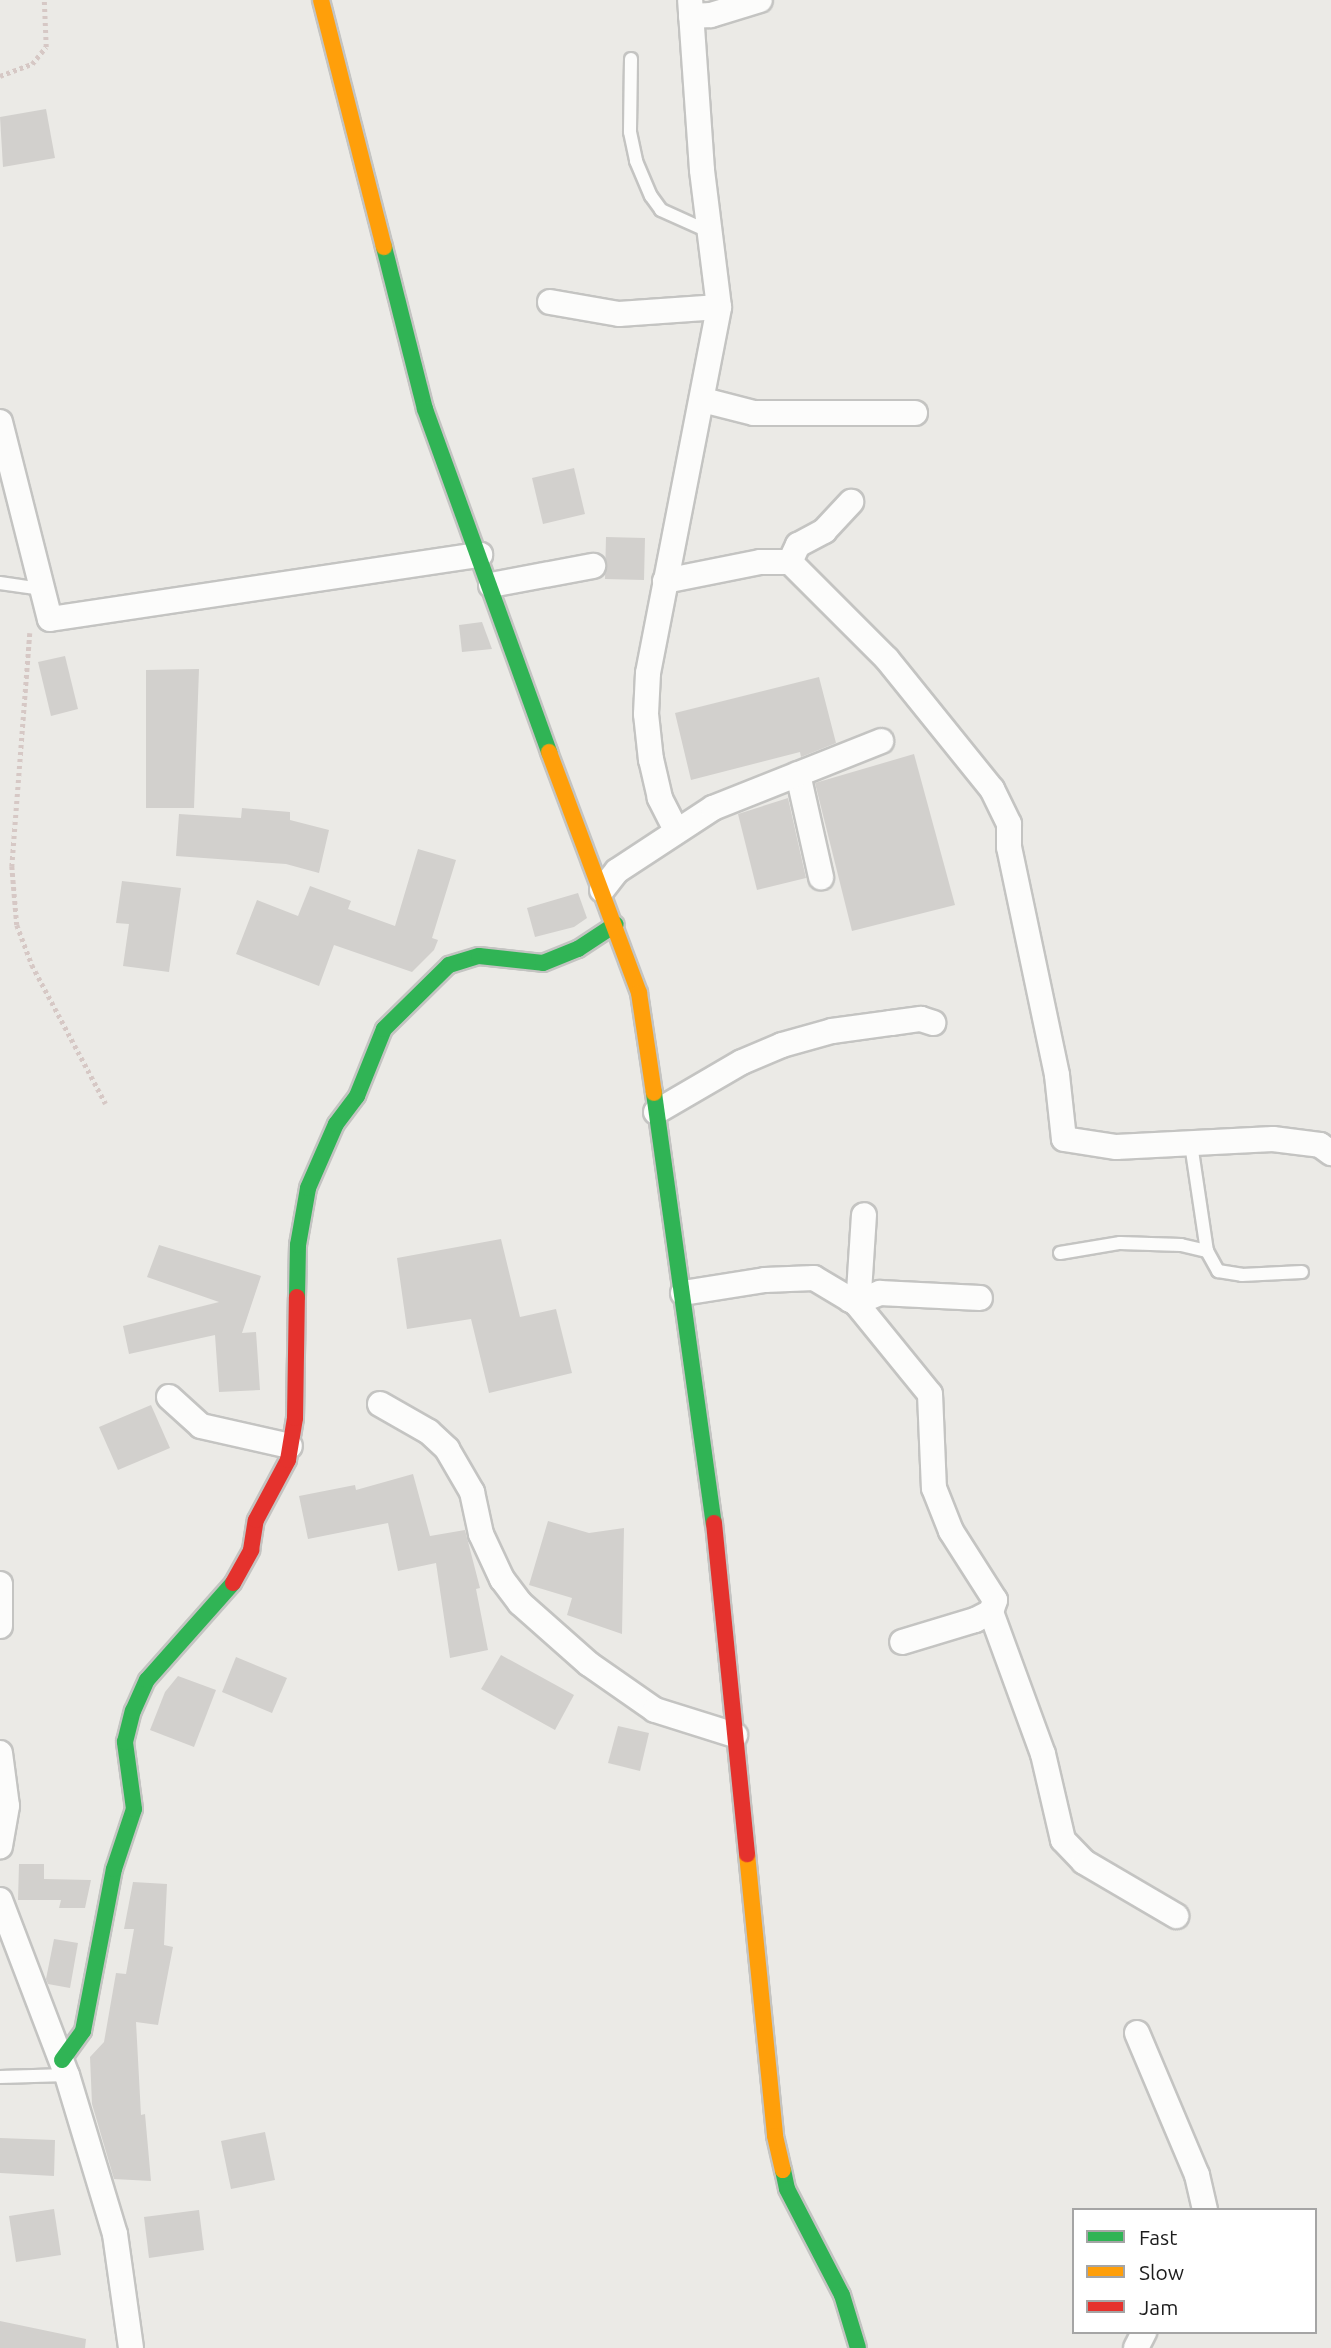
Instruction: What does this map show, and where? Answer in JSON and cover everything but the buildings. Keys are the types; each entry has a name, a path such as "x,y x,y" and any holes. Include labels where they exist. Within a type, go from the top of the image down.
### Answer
{"street":[{"path":"321,0 425,409 533,698 565,803 602,890 639,993 712,1494 775,2136 787,2189 842,2295 858,2348"},
{"path":"676,830 660,798 646,714 648,673 719,307 702,170 691,8 711,15 760,0"},
{"path":"550,302 572,310 619,314 719,307"},
{"path":"703,400 754,413 915,413"},
{"path":"0,422 50,619 480,555"},
{"path":"790,562 798,545 824,531 851,502"},
{"path":"665,581 760,562 790,562 887,659 992,789 1009,824 1009,847 1057,1075 1064,1139 1116,1147 1273,1139 1320,1145 1331,1153"},
{"path":"491,585 593,566"},
{"path":"602,890 617,871 713,808 881,741"},
{"path":"798,774 821,877"},
{"path":"65,2068 83,2031 114,1869 134,1809 125,1742 133,1711 147,1680 238,1577 251,1550 256,1520 288,1460 295,1418 298,1245 308,1188 336,1124 357,1096 384,1030 449,965 479,956 543,962 578,949 615,924"},
{"path":"656,1112 742,1062 782,1045 832,1031 921,1019 933,1023"},
{"path":"853,1302 859,1292 864,1215"},
{"path":"683,1293 765,1280 814,1278 853,1302 930,1394 934,1488 951,1531 995,1600 991,1612 1043,1754 1063,1840 1084,1862 1176,1916"},
{"path":"853,1302 880,1293 980,1298"},
{"path":"169,1397 201,1426 290,1446"},
{"path":"380,1404 429,1432 447,1449 472,1492 481,1534 502,1579 520,1603 589,1664 655,1710 735,1735"},
{"path":"0,1584 0,1626"},
{"path":"902,1642 991,1612"},
{"path":"0,1753 7,1806 0,1846"},
{"path":"0,1900 65,2068 115,2234 131,2348"},
{"path":"1137,2033 1197,2175 1205,2208"}],"lane":[{"path":"631,58 630,132 636,161 651,195 661,210 711,232"},
{"path":"0,583 41,589"},
{"path":"1191,1144 1208,1251 1218,1271 1242,1275 1301,1272"},
{"path":"1060,1253 1132,1243 1208,1251"},
{"path":"0,2077 65,2068"}],"path":[{"path":"0,76 32,64 46,47 44,0"},
{"path":"50,619 29,633 12,866 17,925 32,965 106,1104"}],"traffic: fast":[{"path":"384,247 425,409 549,752"},
{"path":"297,1297 298,1245 308,1188 336,1124 357,1096 384,1029 449,965 479,956 543,963 578,949 616,924"},
{"path":"654,1093 714,1523"},
{"path":"62,2060 83,2031 114,1869 134,1809 125,1742 133,1711 147,1680 233,1583"},
{"path":"783,2170 787,2189 842,2295 858,2348"}],"traffic: slow":[{"path":"321,0 384,247"},
{"path":"549,752 639,993 654,1093"},
{"path":"747,1854 775,2136 783,2170"}],"traffic: jam":[{"path":"233,1583 251,1550 256,1520 288,1460 295,1418 297,1297"},
{"path":"714,1523 747,1854"}]}
